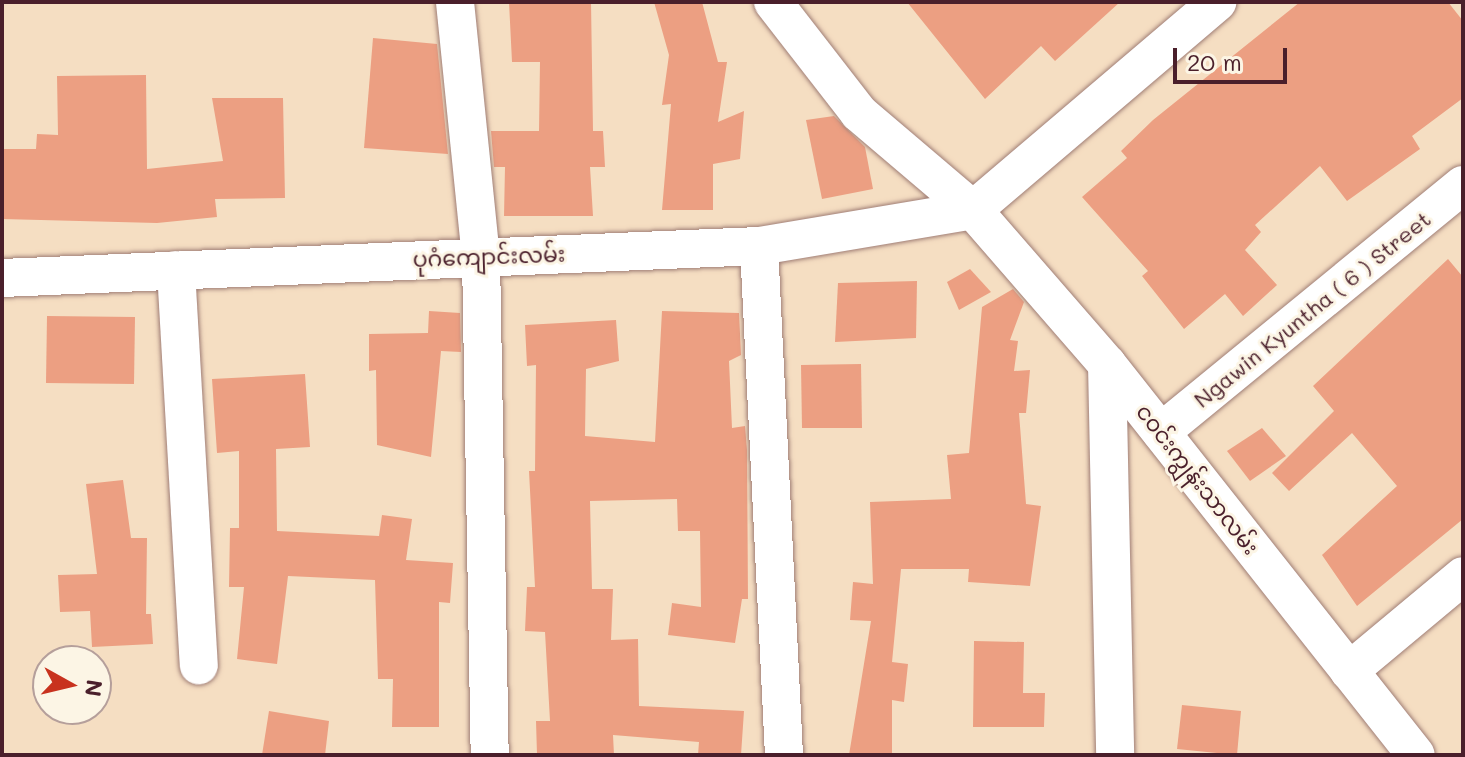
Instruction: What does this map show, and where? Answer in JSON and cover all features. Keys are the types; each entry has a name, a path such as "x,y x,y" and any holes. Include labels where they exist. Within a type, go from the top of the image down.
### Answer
{"street":[{"path":"455,2 481,256 490,755"},
{"name":"ငဝင်းကျွန်းသာလမ်း","path":"773,2 859,113 973,210 1107,364 1416,755"},
{"path":"973,210 1217,2"},
{"name":"Ngawin Kyuntha ( 6 ) Street","path":"1161,432 1463,185"},
{"name":"ပုဂံကျောင်းလမ်း","path":"2,278 759,246 973,210"},
{"path":"759,246 784,755"},
{"path":"176,270 199,665"},
{"path":"1107,364 1115,755"},
{"path":"1349,671 1463,576"}],"building":[{"path":"509,2 591,2 593,131 603,131 605,167 590,167 593,216 504,216 505,167 494,167 491,131 539,131 540,62 512,62"},
{"path":"654,2 702,2 718,62 727,62 718,122 744,111 740,159 713,164 713,210 662,210 671,104 662,105 669,55"},
{"path":"907,2 1120,2 1055,61 1041,46 985,99"},
{"path":"1300,2 1448,2 1463,21 1463,98 1412,136 1420,149 1347,201 1320,166 1255,225 1261,232 1245,250 1277,285 1243,316 1225,294 1184,329 1142,276 1148,271 1082,197 1127,158 1121,151 1153,120"},
{"path":"373,38 437,44 448,154 364,148"},
{"path":"146,75 147,169 223,161 212,98 283,98 285,198 215,199 217,217 157,223 2,219 2,149 36,149 37,134 58,135 57,76"},
{"path":"834,116 865,147 873,189 822,199 806,120"},
{"path":"1448,259 1463,277 1463,519 1357,606 1322,555 1397,486 1352,433 1289,491 1272,473 1334,411 1313,386"},
{"path":"970,269 991,292 959,310 947,282"},
{"path":"917,281 916,338 835,342 838,283"},
{"path":"1013,289 1024,302 1010,340 1018,341 1014,371 1030,370 1026,413 1019,413 1026,504 1041,506 1030,586 968,582 969,569 901,569 892,662 908,664 904,702 892,700 892,755 849,755 871,621 850,620 853,582 873,584 870,502 951,499 947,455 969,453 982,307"},
{"path":"429,311 460,313 461,352 441,351 431,457 377,445 376,370 369,371 369,334 428,333"},
{"path":"662,311 739,313 741,355 729,361 732,428 745,426 747,450 748,599 742,599 735,643 668,635 672,603 701,607 700,531 678,531 677,499 590,501 592,589 613,589 611,640 638,639 639,706 744,711 741,755 698,755 699,742 613,735 614,755 537,755 536,721 550,721 545,632 525,631 527,587 535,587 529,471 535,471 536,365 527,366 525,325 616,320 619,361 586,369 585,436 655,442"},
{"path":"47,316 135,317 134,384 46,383"},
{"path":"861,364 862,428 802,428 801,365"},
{"path":"305,374 310,447 276,449 277,531 379,536 382,515 412,519 406,560 453,563 450,603 439,602 439,727 392,727 393,679 378,679 375,580 288,576 277,664 237,659 244,587 229,587 230,528 239,528 239,451 217,453 212,379"},
{"path":"1262,428 1286,456 1250,481 1227,451"},
{"path":"123,480 131,538 147,538 146,614 151,614 153,644 92,645 90,611 60,612 58,575 97,574 86,484"},
{"path":"974,641 1024,642 1023,693 1045,693 1044,727 973,727"},
{"path":"1182,705 1241,711 1237,755 1177,749"},
{"path":"269,711 329,721 325,755 262,755"}]}
